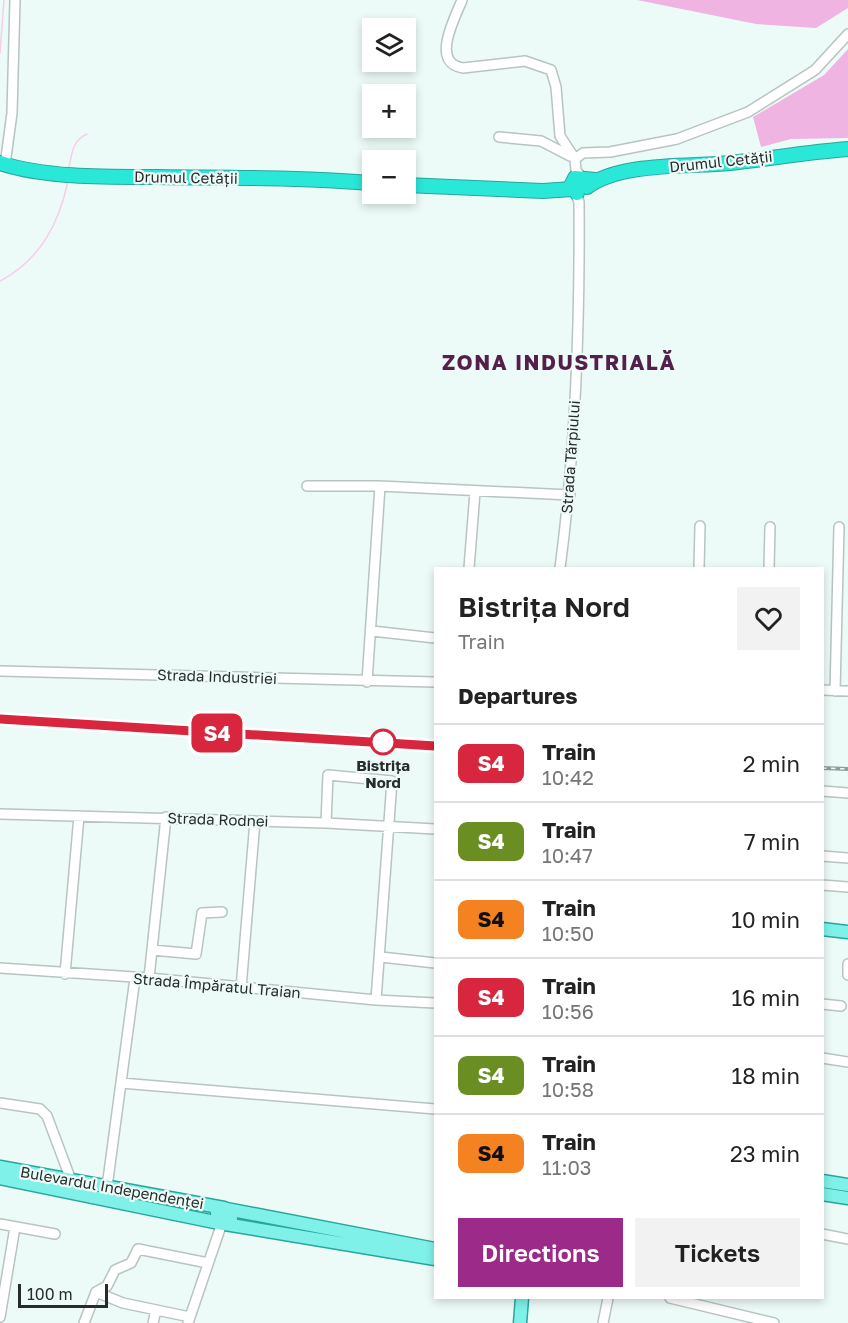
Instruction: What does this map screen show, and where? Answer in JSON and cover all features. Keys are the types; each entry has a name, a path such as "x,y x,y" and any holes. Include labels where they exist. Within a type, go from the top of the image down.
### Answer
{"highway":[{"name":"Drumul Cetății","path":"416,185 543,191 577,181 642,169 731,163 848,149"},
{"name":"Drumul Cetății","path":"2,164 82,175 362,183"}],"main road":[{"path":"824,929 848,932"},
{"name":"Bulevardul Independenței","path":"0,1167 434,1249"},
{"name":"Bulevardul Independenței","path":"0,1178 222,1223 434,1259"},
{"path":"824,1181 848,1185"},
{"path":"824,1194 848,1198"},
{"name":"Bulevardul Independenței","path":"222,1223 217,1212 226,1209"},
{"path":"337,1243 348,1253 434,1267"},
{"path":"520,1323 522,1299"}],"street":[{"path":"2,164 12,113 15,0"},
{"path":"462,0 449,34 446,49 449,62 463,68 525,62 550,70 556,87 560,136 577,181"},
{"path":"577,181 583,153 610,152 689,136 748,112 815,70 848,34"},
{"path":"499,137 541,141 577,181"},
{"name":"Strada Tărpiului","path":"560,567 570,495 579,269 577,181"},
{"path":"307,486 380,486 570,495"},
{"path":"368,681 380,486"},
{"path":"469,567 475,492"},
{"path":"699,567 700,526"},
{"path":"769,567 770,527"},
{"path":"835,691 839,527"},
{"path":"372,632 434,638"},
{"name":"Strada Industriei","path":"0,670 434,682"},
{"path":"824,690 848,691"},
{"path":"326,823 328,775 392,782 381,957 376,1000"},
{"path":"824,791 848,792"},
{"name":"Strada Rodnei","path":"0,814 326,823 434,829"},
{"path":"65,974 79,816"},
{"path":"149,978 166,818"},
{"path":"240,988 255,821"},
{"path":"824,856 848,858"},
{"path":"824,885 848,887"},
{"path":"152,950 196,954 202,913 222,912"},
{"path":"381,957 434,963"},
{"path":"848,964 848,975"},
{"name":"Strada Împăratul Traian","path":"0,968 149,978 376,1000 434,1003"},
{"path":"107,1187 135,978"},
{"path":"824,1004 841,1006"},
{"path":"824,1058 848,1062"},
{"path":"121,1083 434,1109"},
{"path":"0,1103 44,1112 50,1120 71,1180"},
{"path":"96,1292 123,1303 189,1320 222,1223"},
{"path":"0,1224 55,1234"},
{"path":"1,1313 15,1227"},
{"path":"824,1234 848,1239"},
{"path":"84,1323 96,1292 107,1286 115,1270 132,1263 138,1249 208,1263"},
{"path":"603,1323 608,1299"},
{"path":"674,1299 774,1323"},
{"path":"153,1323 156,1310"}],"shaded area":[{"path":"637,0 848,0 848,8 816,28 756,24"},
{"path":"848,49 848,138 791,139 761,147 753,117 824,75"}],"waterway":[{"path":"0,53 4,0"},
{"path":"69,168 72,152 78,140 87,134"},
{"path":"0,281 26,263 46,239 59,212 68,181"}],"railway":[{"path":"0,719 434,746"},
{"path":"824,768 848,769"}],"train":[{"name":"S4","path":"0,719 434,746"}],"place":[{"name":"Bistrița Nord","path":"383,742"}],"district":[{"name":"ZONA INDUSTRIALĂ","path":"559,363"}]}
